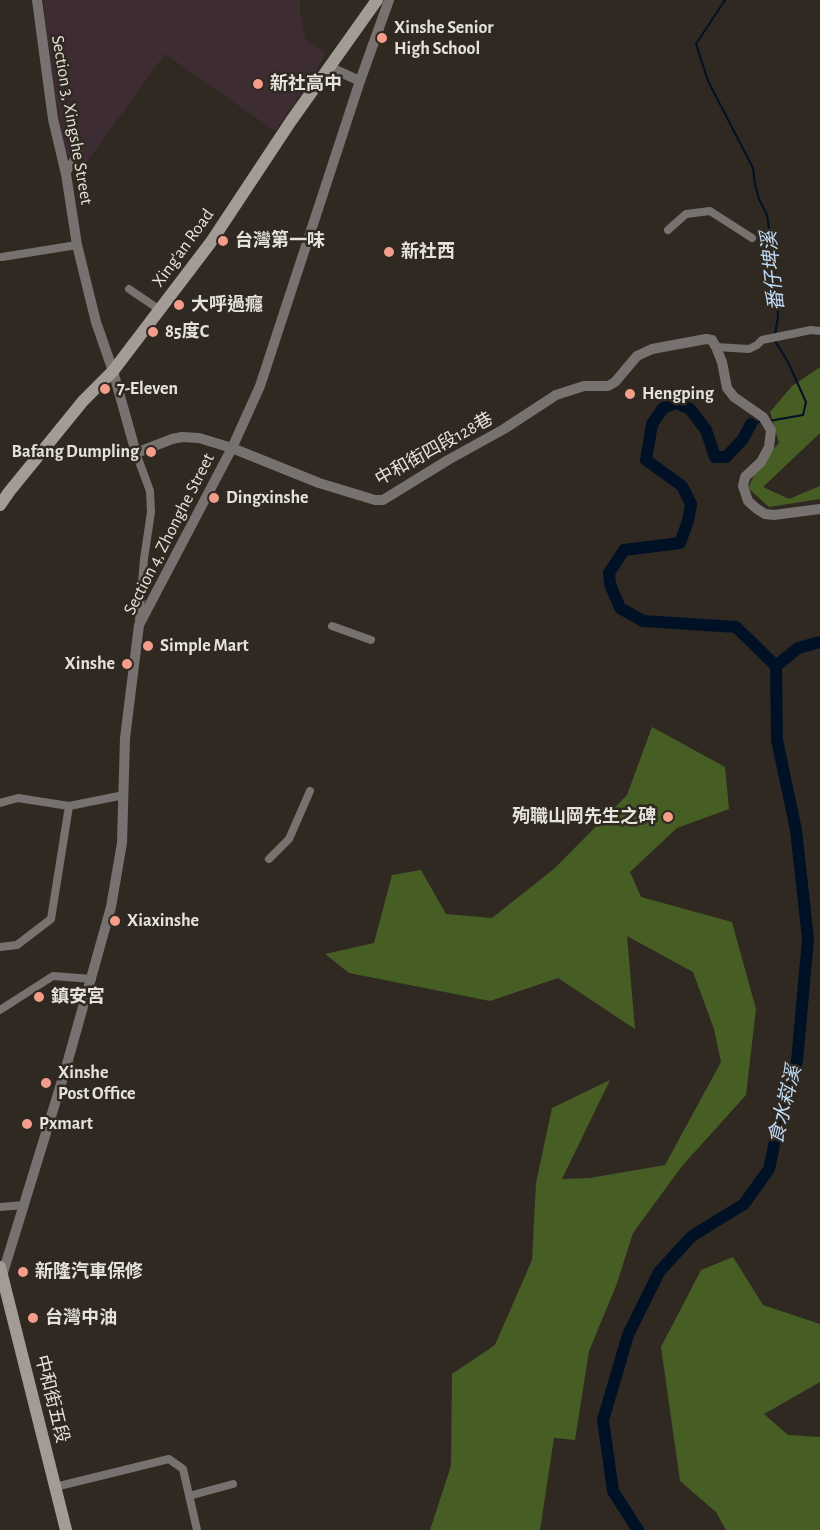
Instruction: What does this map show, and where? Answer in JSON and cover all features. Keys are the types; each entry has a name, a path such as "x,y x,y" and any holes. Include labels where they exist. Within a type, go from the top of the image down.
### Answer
{"main road":[{"name":"Xing'an Road","path":"0,505 83,401 112,371 211,243 291,121 377,0"},
{"name":"中和街五段","path":"1,1276 66,1530"}],"street":[{"name":"Section 3, Xingshe Street","path":"37,0 53,119 66,174 77,245 96,322 136,453"},
{"name":"Section 4, Zhonghe Street","path":"1,1276 65,1071 111,907 122,843 125,738 139,625 232,448 260,386 360,81 389,0"},
{"path":"329,67 360,81"},
{"path":"66,174 78,151"},
{"path":"668,230 686,214 710,211 752,238"},
{"path":"2,257 77,245"},
{"path":"129,289 160,310"},
{"path":"820,331 812,330 762,340 749,349 716,347 722,362 727,388 734,396 763,417 771,430 769,447 761,462 745,477 742,486 748,501 765,514 774,515 820,509"},
{"name":"中和街四段128巷","path":"136,453 172,439 199,438 232,448 319,483 375,500 384,500 448,460 504,429 556,395 584,386 608,386 615,382 637,356 652,349 699,339 712,340 716,347"},
{"path":"136,453 150,491 151,512 144,559 139,625"},
{"path":"332,626 371,640"},
{"path":"269,859 289,839 310,791"},
{"path":"0,803 18,798 69,806 124,795"},
{"path":"0,946 17,945 51,919 69,806"},
{"path":"0,1010 53,976 92,979"},
{"path":"0,1207 24,1205"},
{"path":"55,1487 169,1459 183,1469 197,1530"},
{"path":"189,1496 232,1484"}],"shaded area":[{"name":"新社高中","path":"43,0 300,0 305,39 326,53 275,131 165,54 86,163 65,155 54,92"}],"green space":[{"path":"820,367 820,433 763,487 789,499 820,486 820,499 769,507 748,488 759,465 779,443 770,412 792,386"},
{"path":"652,727 725,767 729,809 677,828 630,872 641,897 732,922 756,1009 746,1095 682,1166 633,1233 616,1286 589,1351 575,1440 554,1438 540,1530 430,1530 451,1466 452,1374 495,1345 532,1260 536,1183 552,1108 610,1080 562,1179 590,1178 665,1165 721,1062 714,1029 693,972 627,936 635,1029 558,978 490,1001 349,973 325,954 374,943 392,875 421,870 446,914 492,918 555,868 627,795"},
{"path":"733,1257 763,1305 820,1324 820,1382 764,1414 788,1435 820,1437 820,1530 726,1530 716,1512 680,1481 661,1347 701,1270"}],"waterway":[{"name":"番仔埤溪","path":"725,0 696,44 708,81 753,168 759,199 767,215 778,316 775,335"},
{"name":"番仔埤溪","path":"769,421 803,415 806,402 788,362 775,341"},
{"name":"番仔埤溪","path":"751,424 743,439 726,457 715,457 706,430 690,409 676,403 663,408 652,424 646,460 682,486 691,504 688,521 680,543 624,550 609,573 610,584 620,608 643,621 736,627 776,666"},
{"name":"番仔埤溪","path":"751,424 763,421"},
{"name":"食水嵙溪","path":"638,1530 613,1491 603,1420 628,1335 659,1272 692,1236 744,1204 769,1169 780,1117 797,1061 808,939 796,830 777,740 776,666 798,648 820,642"}],"place":[{"name":"Xinshe Senior High School","path":"382,38"},
{"name":"新社高中","path":"258,84"},
{"name":"台灣第一味","path":"223,241"},
{"name":"新社西","path":"389,252"},
{"name":"大呼過癮","path":"179,305"},
{"name":"85度C","path":"153,332"},
{"name":"7-Eleven","path":"105,389"},
{"name":"Hengping","path":"630,394"},
{"name":"Bafang Dumpling","path":"151,452"},
{"name":"Dingxinshe","path":"214,498"},
{"name":"Simple Mart","path":"148,646"},
{"name":"Xinshe","path":"127,664"},
{"name":"殉職山岡先生之碑","path":"668,817"},
{"name":"Xiaxinshe","path":"115,921"},
{"name":"鎮安宮","path":"39,997"},
{"name":"Xinshe Post Office","path":"46,1083"},
{"name":"Pxmart","path":"27,1124"},
{"name":"新隆汽車保修","path":"23,1272"},
{"name":"台灣中油","path":"33,1318"}]}
